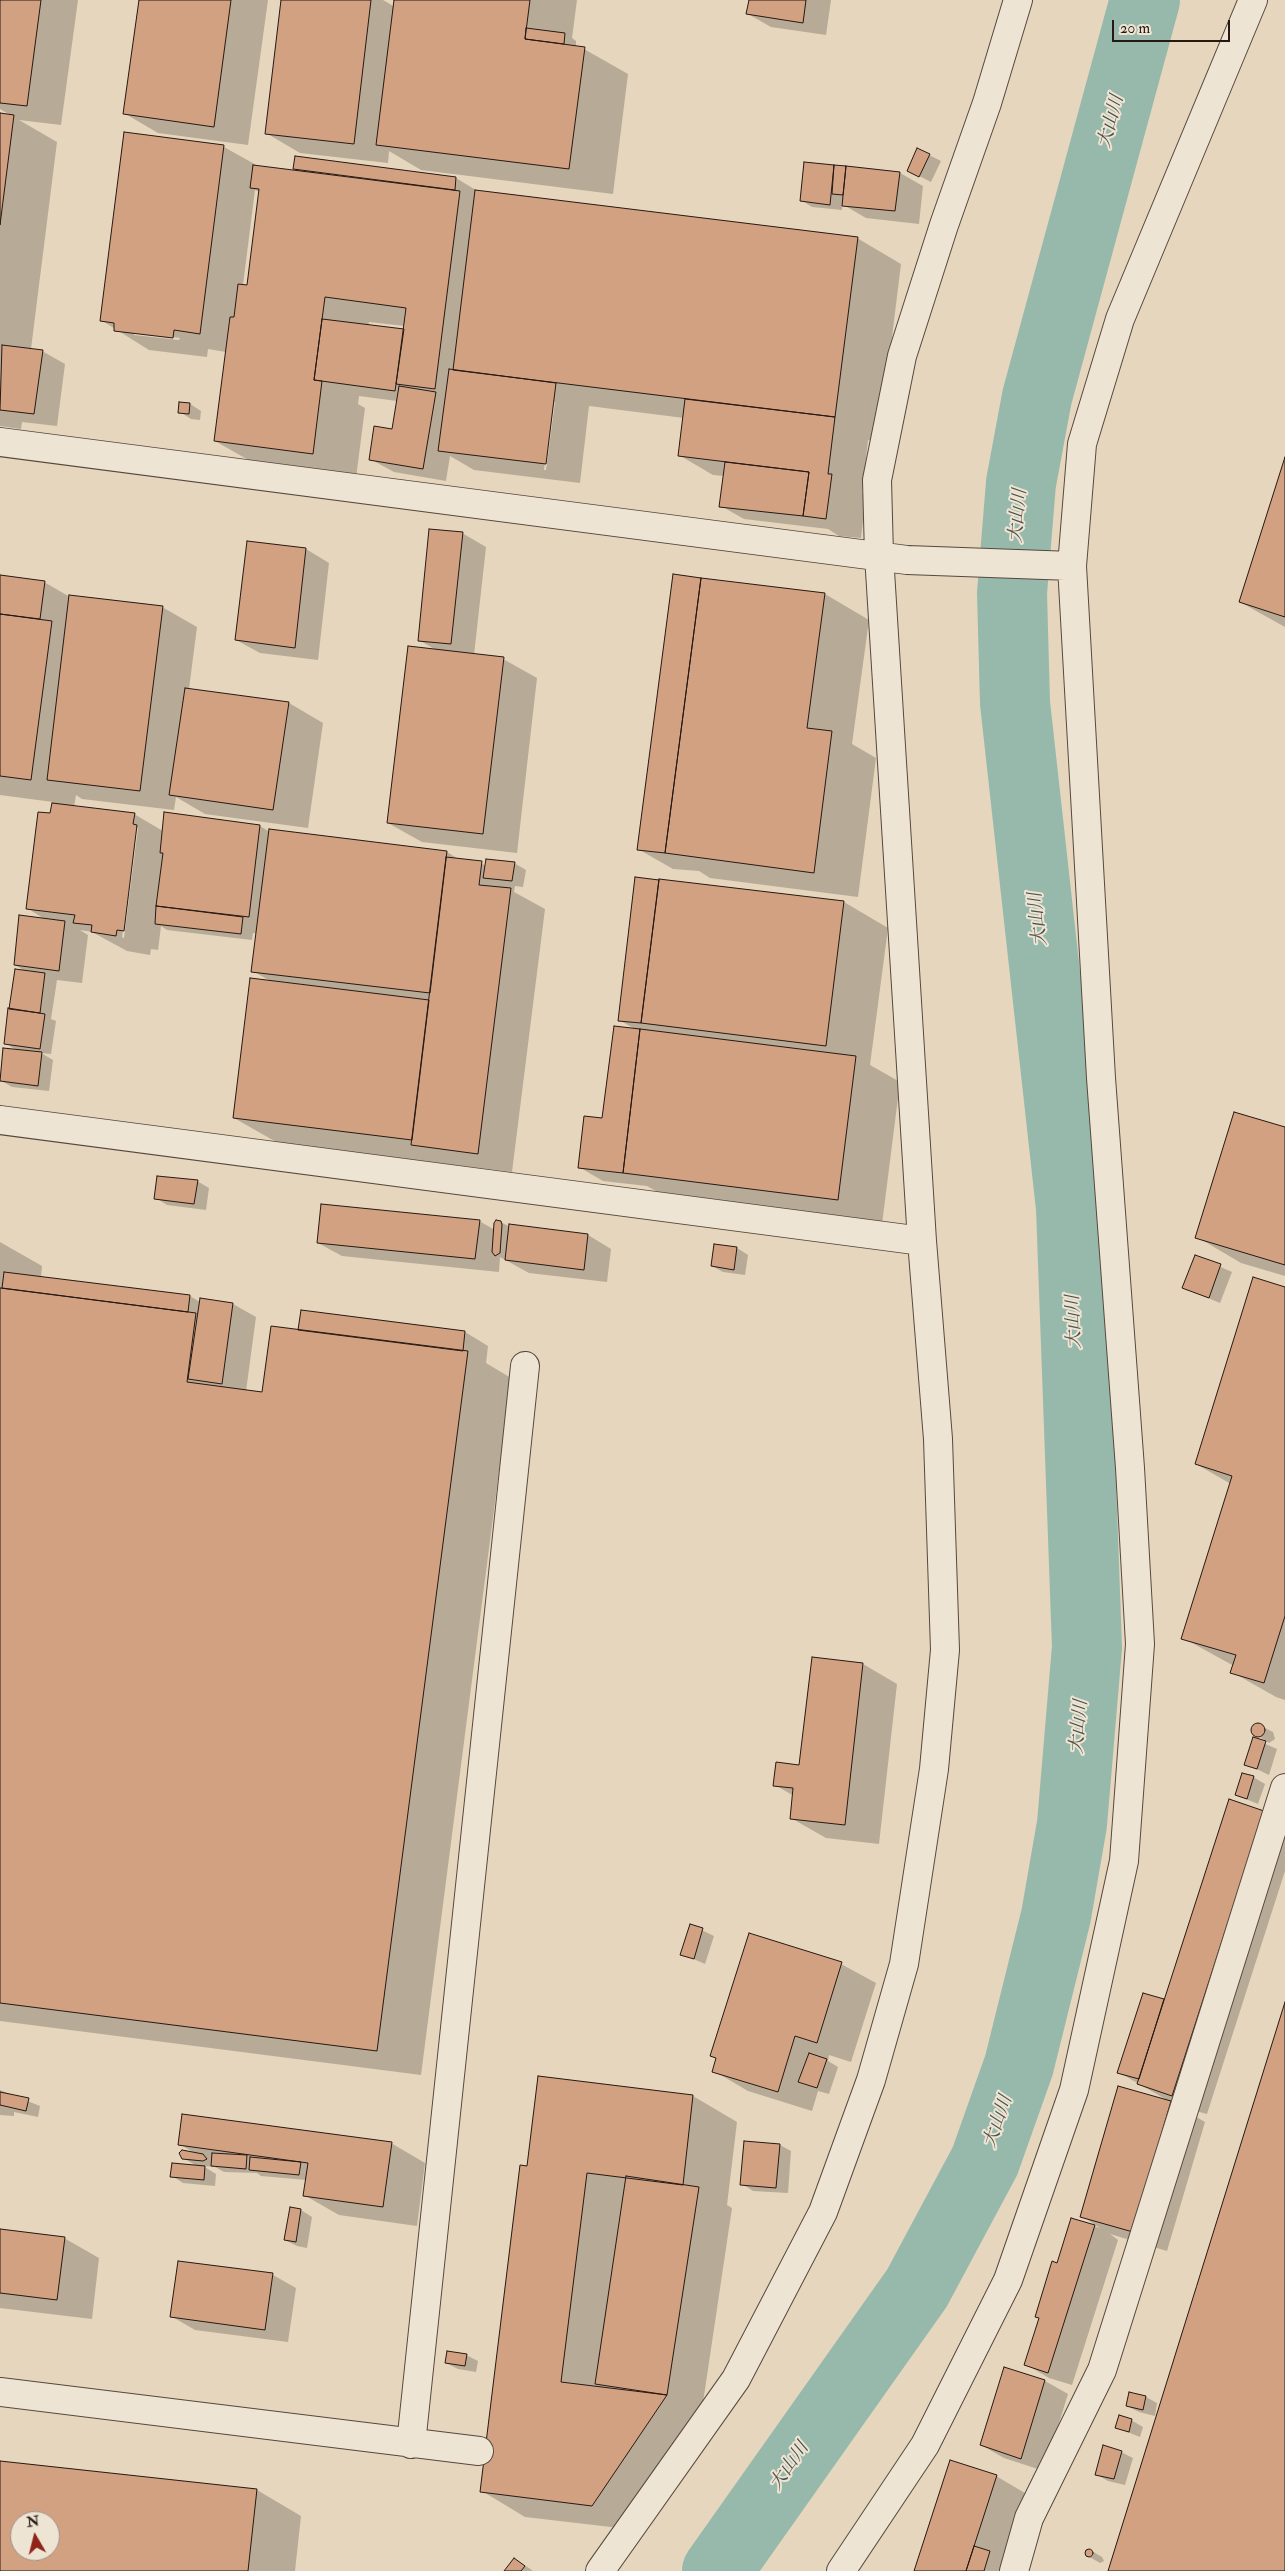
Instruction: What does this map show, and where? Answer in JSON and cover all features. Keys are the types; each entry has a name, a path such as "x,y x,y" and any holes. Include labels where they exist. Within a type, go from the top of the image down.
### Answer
{"street":[{"path":"600,2571 736,2379 823,2212 871,2080 904,1964 934,1769 945,1650 938,1439 922,1241 878,555 877,480 902,356 944,225 987,104 1018,0"},
{"path":"841,2571 925,2444 1008,2280 1074,2090 1124,1861 1140,1644 1130,1468 1062,565 1082,444 1120,319 1253,0"},
{"path":"0,442 907,560 1062,565"},
{"path":"0,1120 922,1241"},
{"path":"411,2444 525,1366"},
{"path":"1014,2571 1028,2518 1102,2370 1285,1788"},
{"path":"0,2392 479,2451"}],"building":[{"path":"0,0 41,0 27,106 0,103"},
{"path":"139,0 231,0 214,127 123,114"},
{"path":"281,0 371,0 354,144 265,134"},
{"path":"394,0 530,0 525,39 585,47 569,169 376,145"},
{"path":"749,0 806,0 803,23 746,14"},
{"path":"526,28 565,33 564,44 525,39"},
{"path":"0,113 14,115 0,225"},
{"path":"124,132 224,145 200,334 174,330 173,338 114,331 114,323 100,321"},
{"path":"917,148 930,154 919,177 907,171"},
{"path":"295,156 456,177 455,190 293,169"},
{"path":"804,162 834,165 830,205 800,201"},
{"path":"253,165 460,191 435,389 396,384 406,308 325,297 314,380 322,381 313,454 214,441 230,317 234,317 238,284 247,285 259,189 250,188"},
{"path":"834,165 846,166 843,195 832,194"},
{"path":"846,166 900,172 895,211 842,206"},
{"path":"475,190 858,237 835,417 453,370"},
{"path":"322,319 404,329 395,391 314,380"},
{"path":"2,345 43,350 34,414 0,410"},
{"path":"449,369 556,383 546,464 438,451"},
{"path":"399,386 436,392 423,469 369,460 374,426 392,429"},
{"path":"685,399 835,417 828,474 832,474 826,519 803,516 809,472 678,456"},
{"path":"179,402 190,403 189,414 178,413"},
{"path":"1285,457 1285,617 1239,602"},
{"path":"725,462 809,472 803,516 719,507"},
{"path":"429,529 463,532 451,644 418,641"},
{"path":"247,541 306,548 295,648 235,640"},
{"path":"673,574 701,578 665,853 637,850"},
{"path":"0,575 45,581 40,619 0,614"},
{"path":"701,578 825,593 807,728 832,731 814,873 665,853"},
{"path":"69,595 163,606 140,791 47,780"},
{"path":"0,614 52,621 31,780 0,776"},
{"path":"408,646 504,657 483,834 387,823"},
{"path":"185,688 289,702 273,810 169,795"},
{"path":"52,803 135,813 133,824 137,825 124,931 117,930 116,936 91,932 92,925 73,923 75,915 26,909 38,812 50,813"},
{"path":"164,812 260,825 249,917 156,906 163,853 160,853"},
{"path":"269,829 447,851 430,993 251,972"},
{"path":"446,857 482,861 479,885 511,888 478,1154 411,1145"},
{"path":"486,859 515,862 512,881 483,878"},
{"path":"635,877 659,880 641,1023 618,1021"},
{"path":"659,879 844,901 826,1046 641,1023"},
{"path":"156,906 243,917 241,934 155,924"},
{"path":"19,915 65,921 59,971 14,965"},
{"path":"15,969 45,973 40,1013 9,1009"},
{"path":"250,978 429,1000 412,1140 233,1118"},
{"path":"8,1008 45,1014 40,1049 4,1044"},
{"path":"614,1026 640,1029 623,1173 578,1168 584,1116 602,1118"},
{"path":"640,1029 856,1056 838,1200 623,1173"},
{"path":"3,1048 42,1052 38,1086 0,1081"},
{"path":"1234,1112 1285,1127 1285,1265 1195,1238"},
{"path":"157,1176 198,1180 194,1204 154,1199"},
{"path":"321,1204 480,1220 475,1259 317,1243"},
{"path":"496,1220 501,1221 502,1225 500,1253 495,1256 492,1252 494,1223"},
{"path":"509,1224 588,1234 584,1270 505,1260"},
{"path":"714,1244 737,1247 734,1270 711,1266"},
{"path":"1195,1255 1221,1264 1209,1298 1182,1288"},
{"path":"4,1272 190,1295 188,1312 2,1288"},
{"path":"1253,1277 1285,1287 1285,1616 1264,1683 1230,1673 1236,1655 1181,1639 1232,1476 1195,1464"},
{"path":"0,1288 196,1313 187,1382 262,1392 271,1326 468,1351 377,2051 0,2003"},
{"path":"200,1298 233,1303 222,1384 188,1379"},
{"path":"301,1310 465,1331 463,1351 298,1330"},
{"path":"812,1657 863,1663 845,1825 790,1819 793,1788 773,1786 776,1762 799,1765"},
{"path":"1258,1723 1263,1725 1265,1730 1263,1735 1258,1737 1253,1735 1251,1730 1253,1725"},
{"path":"1253,1737 1266,1741 1257,1769 1244,1765"},
{"path":"1242,1773 1254,1776 1247,1799 1235,1795"},
{"path":"1229,1799 1264,1811 1172,2096 1137,2084"},
{"path":"690,1924 703,1928 694,1959 680,1955"},
{"path":"749,1933 842,1962 817,2043 795,2036 778,2092 712,2072 716,2058 710,2056"},
{"path":"1143,1993 1164,1999 1139,2079 1117,2073"},
{"path":"1285,2002 1285,2571 1108,2571"},
{"path":"809,2053 827,2059 817,2088 798,2082"},
{"path":"538,2076 693,2095 683,2185 587,2173 561,2382 667,2395 592,2506 480,2492 520,2165 527,2166"},
{"path":"1118,2086 1171,2101 1133,2232 1080,2217"},
{"path":"0,2092 29,2098 26,2111 0,2105"},
{"path":"182,2114 392,2142 383,2207 303,2196 308,2163 178,2145"},
{"path":"744,2141 780,2144 776,2188 740,2185"},
{"path":"182,2150 203,2154 207,2159 203,2161 182,2159 179,2153"},
{"path":"212,2153 247,2155 246,2169 211,2166"},
{"path":"250,2157 301,2162 299,2175 249,2170"},
{"path":"172,2163 205,2166 204,2180 170,2177"},
{"path":"626,2176 699,2187 667,2395 595,2384"},
{"path":"290,2207 301,2209 296,2242 284,2240"},
{"path":"1071,2218 1095,2225 1048,2373 1024,2365 1039,2318 1035,2317 1052,2261 1057,2263"},
{"path":"0,2229 65,2237 57,2300 0,2293"},
{"path":"178,2261 273,2273 265,2330 170,2317"},
{"path":"447,2351 467,2354 465,2366 445,2363"},
{"path":"1004,2367 1045,2380 1021,2459 980,2445"},
{"path":"1129,2392 1146,2396 1143,2410 1126,2406"},
{"path":"1119,2415 1132,2419 1129,2432 1115,2428"},
{"path":"1103,2445 1122,2451 1114,2479 1095,2475"},
{"path":"950,2460 997,2475 966,2571 914,2571"},
{"path":"0,2461 257,2489 248,2571 0,2571"},
{"path":"974,2546 990,2551 984,2571 966,2571"},
{"path":"1089,2549 1093,2553 1089,2557 1085,2553"},
{"path":"514,2558 525,2566 521,2571 504,2571"}],"waterway":[{"name":"大山川","path":"717,2571 917,2288 985,2161 1019,2065 1056,1916 1072,1824 1087,1647 1071,1208 1015,703 1012,593 1021,483 1037,397 1145,0"}]}
